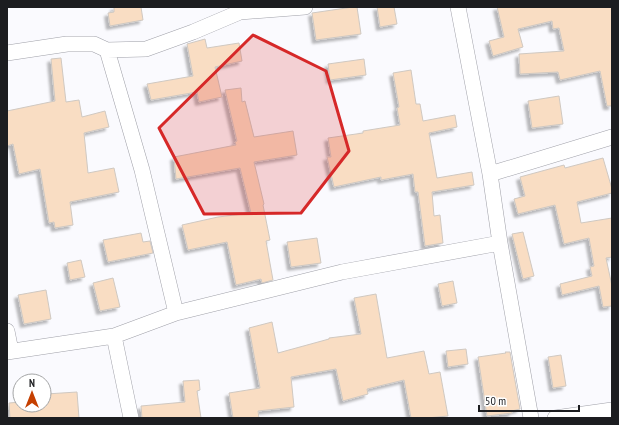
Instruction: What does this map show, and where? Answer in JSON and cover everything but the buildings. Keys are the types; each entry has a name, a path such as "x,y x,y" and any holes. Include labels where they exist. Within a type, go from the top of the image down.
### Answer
{"street":[{"path":"7,53 67,44 94,44 107,50 146,50 194,32 240,12 305,7"},
{"path":"458,7 490,174 500,243 531,418"},
{"path":"107,50 142,170 176,313"},
{"path":"490,174 612,137"},
{"path":"7,331 9,352 114,336 176,313 342,272 500,243"},
{"path":"114,336 131,418"},
{"path":"555,418 612,410"}],"highlighted area":[{"path":"253,35 326,71 349,151 301,213 204,214 159,128"}]}
